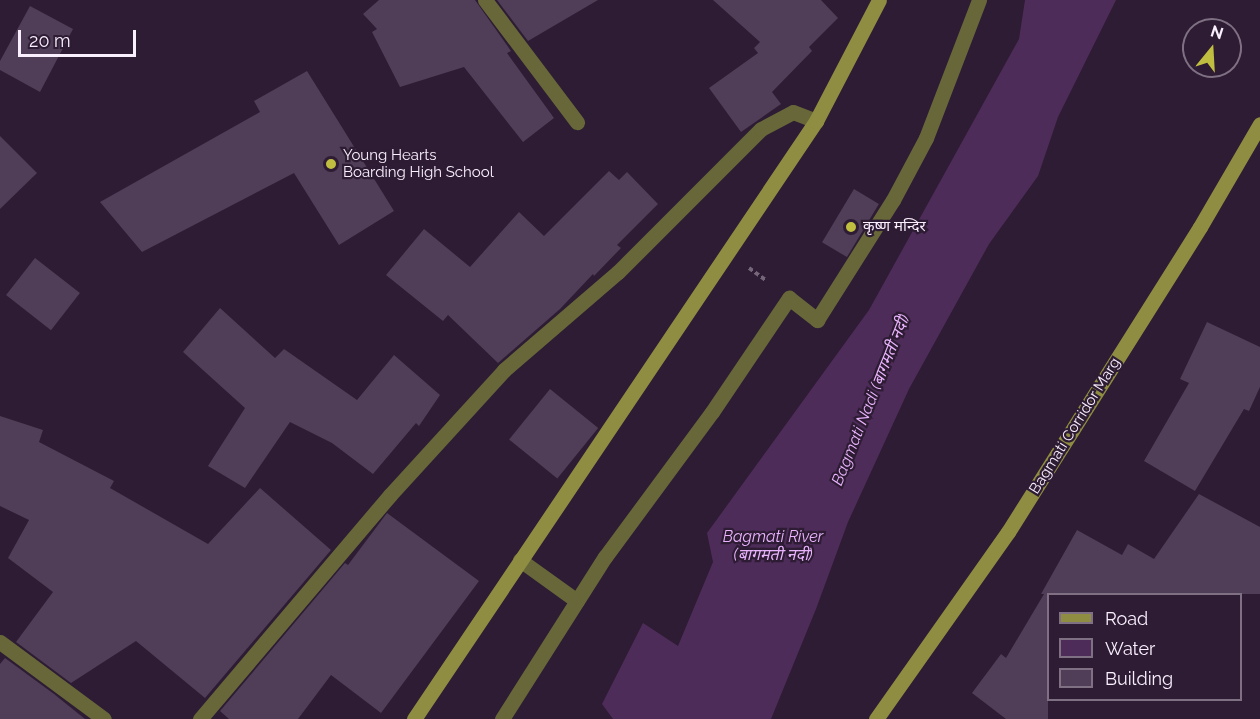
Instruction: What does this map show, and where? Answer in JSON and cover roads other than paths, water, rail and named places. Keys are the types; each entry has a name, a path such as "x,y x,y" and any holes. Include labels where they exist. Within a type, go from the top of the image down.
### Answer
{"street":[{"path":"485,0 577,122"},
{"path":"414,719 816,120 879,0"},
{"path":"502,719 604,557 712,412 789,298 817,320 893,200 926,138 978,0"},
{"path":"200,719 390,495 504,370 618,272 761,129 793,112 816,120"},
{"name":"Bagmati Corridor Marg","path":"876,719 1008,532 1200,227 1260,124"},
{"path":"520,560 577,601"},
{"path":"0,642 104,719"}],"water":[{"name":"Bagmati River (बागमती नदी)","path":"1025,0 1116,0 1058,117 1038,176 989,244 909,389 848,522 816,609 771,719 613,719 602,704 643,623 678,646 713,562 707,533 869,310 1019,39"}],"place":[{"name":"Young Hearts Boarding High School","path":"331,164"},
{"name":"कृष्ण मन्दिर","path":"851,227"}],"water label":[{"name":"Bagmati Nadi (बागमती नदी)","path":"871,400"}]}
